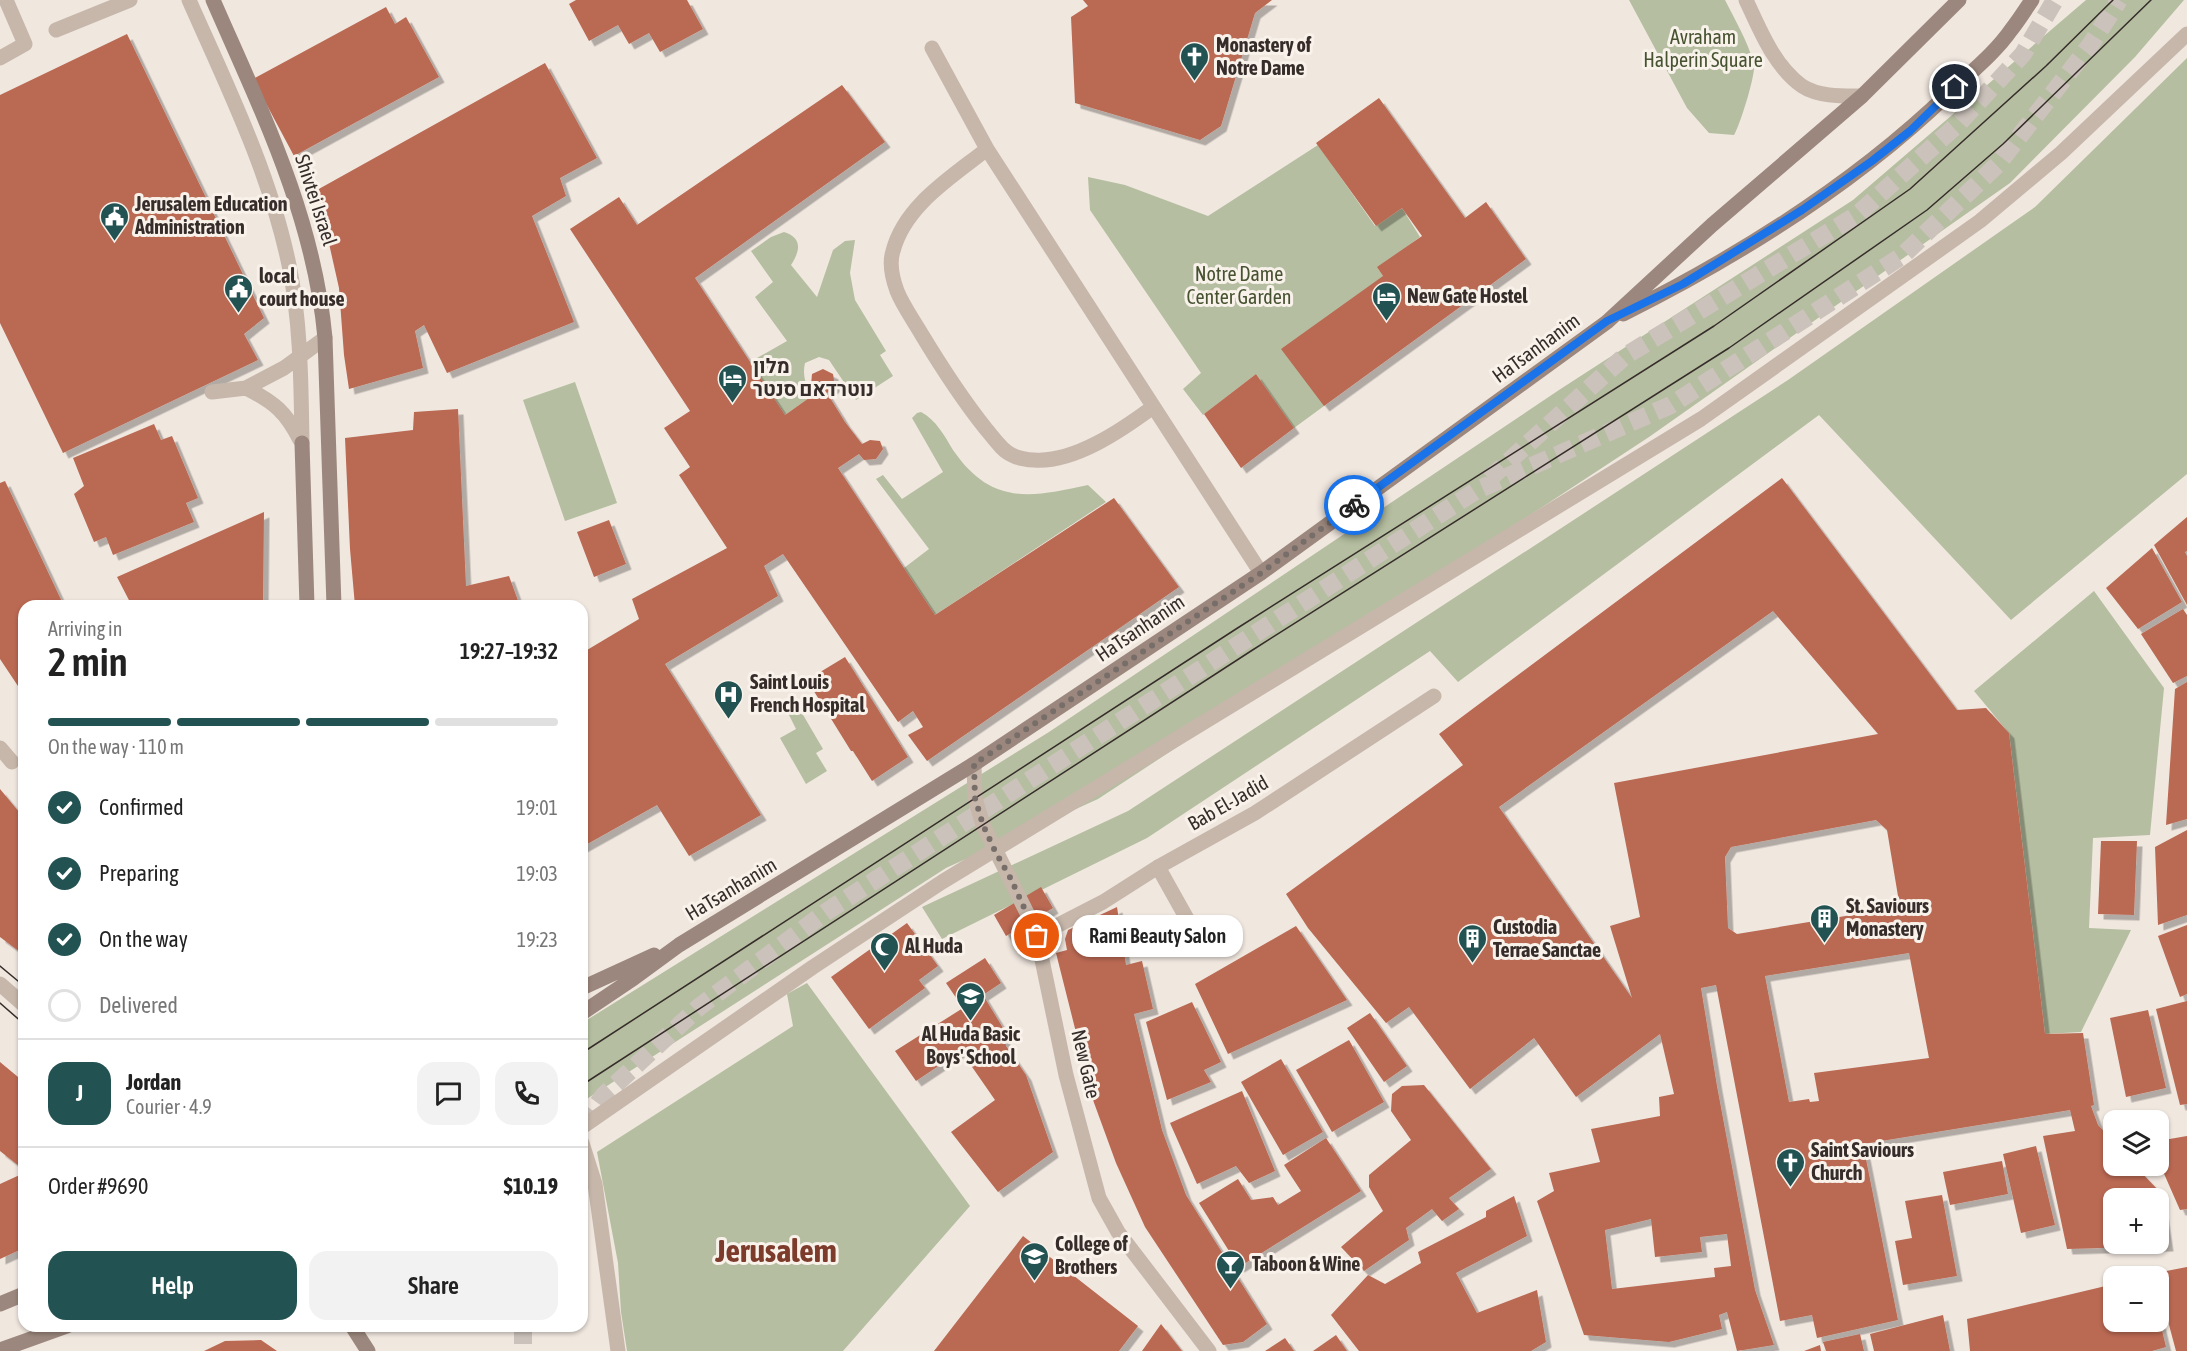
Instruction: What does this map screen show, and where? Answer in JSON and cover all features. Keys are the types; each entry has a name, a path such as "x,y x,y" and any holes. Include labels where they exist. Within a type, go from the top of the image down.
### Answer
{"street":[{"path":"0,58 25,44 6,0"},
{"path":"56,30 130,0"},
{"path":"189,0 240,115 281,232 295,300 300,358 307,600"},
{"name":"Shivtei Israel","path":"213,0 287,175 315,265 325,338 334,600"},
{"path":"1746,0 1765,41 1782,66 1803,87 1828,95 1862,96"},
{"name":"HaTsanhanim","path":"588,1009 679,945 974,764 1261,573 1607,321 1712,225 1862,96 1959,0"},
{"name":"HaTsanhanim","path":"1607,321 1683,284 1802,210 1872,161 1910,131 1970,73 2010,32 2032,0"},
{"path":"588,1123 813,967 942,882 1701,419 1980,221 2061,153 2187,34"},
{"path":"932,48 987,149 1261,573"},
{"path":"987,149 933,192 905,221 892,252 892,273 898,292 939,365 963,401 996,441 1011,455 1034,460 1054,459 1073,454 1122,430 1153,407"},
{"path":"212,392 246,388 300,358 325,338"},
{"path":"246,388 284,412 302,443"},
{"name":"Bab El-Jadid","path":"1037,936 1103,902 1158,867 1255,813 1434,696"},
{"path":"0,748 12,762"},
{"name":"New Gate","path":"974,764 975,798 983,825 1037,936 1066,1075 1099,1198 1118,1232 1209,1351"},
{"path":"1158,867 1200,942"},
{"name":"HaTsanhanim","path":"588,985 679,945"},
{"path":"0,984 18,1000"},
{"path":"588,1162 595,1184 618,1351"},
{"path":"0,1304 18,1296"},
{"path":"0,1350 50,1332"},
{"path":"356,1332 368,1351"}],"green space":[{"name":"Avraham Halperin Square","path":"1629,0 1725,0 1745,39 1754,64 1747,100 1734,135 1709,133 1687,108"},
{"path":"2086,0 2184,0 2135,57 2010,183 1649,437 1098,799 946,868 588,1098 588,1019 1049,732 1559,390 1853,200"},
{"path":"2187,58 2187,474 2011,620 1819,415 1458,682 1430,651 1147,838 942,939 922,907 1128,811 1788,380 2035,207"},
{"name":"Notre Dame Center Garden","path":"1318,145 1375,226 1402,208 1420,237 1378,268 1383,276 1324,406 1294,428 1256,374 1203,415 1183,389 1201,373 1090,210 1088,177 1125,185 1208,216"},
{"path":"784,232 797,241 798,250 791,265 817,297 833,250 845,241 855,240 850,273 855,300 886,351 880,355 893,376 856,400 829,360 819,357 805,363 804,367 805,380 812,396 785,415 750,362 787,341 755,297 773,282 751,251 771,237"},
{"path":"575,382 617,503 565,521 523,400"},
{"path":"921,412 943,433 967,468 997,489 1029,494 1088,485 1106,502 935,615 904,568 929,549 876,479 883,475 902,499 943,472 912,418"},
{"path":"2094,591 2164,688 2150,835 2093,838 2089,928 2131,930 2081,1032 2045,1034 2009,733 1974,691"},
{"path":"799,708 823,749 816,753 827,771 806,784 780,738 796,729 788,713"},
{"path":"807,983 970,1206 843,1351 627,1351 621,1312 618,1263 597,1152 793,1026 787,994"}],"building":[{"path":"576,0 687,0 703,29 660,52 649,33 629,44 618,25 589,41 569,4"},
{"path":"1083,0 1272,0 1255,13 1221,126 1200,140 1075,103 1071,17 1088,6"},
{"path":"386,7 395,24 406,17 439,77 294,156 253,79"},
{"name":"Jerusalem Education Administration","path":"127,34 264,318 244,334 258,360 63,453 0,323 0,95"},
{"path":"545,63 597,158 560,178 566,196 532,216 574,322 447,373 424,325 415,331 423,368 349,389 339,288 317,190"},
{"name":"מלון נוטרדאם סנטר","path":"842,85 885,142 695,278 785,415 816,393 811,385 812,374 823,369 833,374 835,386 827,393 845,422 862,444 870,440 880,441 883,449 876,459 864,460 859,454 838,468 935,615 1114,498 1179,587 927,761 908,735 923,727 913,711 898,722 783,554 764,566 778,596 665,664 761,815 689,856 657,805 588,844 588,649 639,619 632,599 727,548 679,475 690,467 664,428 690,411 570,229 619,197 637,225"},
{"path":"1379,98 1465,218 1486,202 1526,259 1324,406 1281,349 1383,276 1377,267 1422,236 1402,208 1376,226 1316,143"},
{"path":"1256,374 1294,428 1241,468 1204,414"},
{"path":"458,409 466,586 509,576 518,600 354,600 345,438 413,430 414,412"},
{"path":"154,424 161,440 172,436 198,498 186,503 194,522 113,555 106,537 94,542 74,494 84,486 73,458"},
{"path":"1782,478 1957,710 1986,708 2009,733 2045,1034 2083,1033 2094,1105 2091,1106 2098,1125 2103,1130 2103,1176 2145,1176 2156,1188 2103,1188 2103,1248 2067,1249 2043,1136 2075,1131 2070,1110 1863,1144 1898,1320 1817,1338 1812,1315 1780,1321 1716,985 1701,988 1755,1290 1774,1345 1737,1351 1727,1312 1719,1315 1722,1329 1669,1342 1584,1335 1537,1201 1554,1191 1549,1173 1600,1162 1591,1129 1660,1116 1659,1097 1674,1094 1660,1034 1576,1097 1534,1038 1470,1089 1409,1007 1386,1023 1308,928 1286,894 1463,765 1439,734","holes":["1773,611 1878,734 1614,783 1640,917 1610,926 1632,998 1499,807","1876,820 1887,830 1898,896 1894,908 1737,934 1728,928 1725,857 1731,847","1909,953 1929,1058 1814,1073 1819,1101 1810,1102 1809,1099 1789,1102 1765,976","1651,1219 1655,1257 1702,1252 1700,1237 1727,1234 1731,1266 1714,1268 1715,1277 1612,1289 1605,1230"]},
{"path":"5,481 61,600 18,600 18,686 0,659 0,483"},
{"path":"264,512 263,600 129,600 117,577"},
{"path":"2187,517 2187,551 2185,552 2187,556 2187,605 2154,545"},
{"path":"609,520 626,564 594,577 577,532"},
{"path":"2152,548 2182,602 2138,629 2106,588"},
{"path":"2183,609 2187,615 2187,676 2173,683 2141,634"},
{"path":"845,657 908,757 872,781 807,680"},
{"path":"2187,682 2187,819 2166,825 2175,689"},
{"path":"0,789 18,811 18,950 0,937"},
{"path":"2187,830 2187,915 2158,925 2155,847"},
{"path":"2101,841 2137,841 2134,915 2098,914"},
{"path":"1041,887 1053,908 1006,936 994,915"},
{"path":"1117,907 1126,965 1142,961 1153,1009 1134,1014 1162,1130 1186,1195 1267,1324 1243,1342 1223,1345 1145,1227 1116,1163 1093,1100 1056,953 1067,950 1065,939 1068,930"},
{"name":"Al Huda","path":"907,923 938,966 919,980 925,988 869,1029 831,977"},
{"path":"2187,925 2187,994 2180,997 2158,936"},
{"path":"1296,926 1347,1000 1228,1054 1195,984"},
{"path":"985,958 1001,983 983,995 1003,1028 1006,1046 1026,1075 1053,1152 998,1192 951,1132 995,1100 961,1051 916,1081 895,1051 963,1008 946,983"},
{"path":"2187,1001 2187,1104 2180,1105 2156,1009"},
{"path":"1192,1002 1221,1062 1204,1070 1211,1082 1167,1100 1146,1022"},
{"path":"2148,1010 2166,1088 2126,1097 2110,1018"},
{"path":"1370,1013 1407,1066 1384,1082 1347,1028"},
{"path":"1349,1040 1384,1102 1332,1132 1296,1070"},
{"path":"1281,1059 1323,1132 1283,1155 1241,1082"},
{"path":"0,1062 18,1077 18,1165 0,1151"},
{"path":"1424,1085 1491,1169 1449,1198 1459,1209 1442,1221 1432,1209 1406,1228 1409,1240 1364,1271 1341,1247 1383,1211 1369,1187 1369,1175 1411,1140 1391,1111 1392,1094 1402,1086"},
{"path":"1242,1091 1275,1171 1249,1183 1236,1166 1197,1184 1170,1123"},
{"path":"2187,1136 2187,1209 2180,1210 2165,1176 2169,1176 2169,1139"},
{"path":"1326,1138 1361,1191 1239,1267 1199,1203 1238,1179 1251,1200 1273,1197 1278,1205 1301,1191 1284,1165"},
{"path":"2036,1146 2055,1225 2021,1233 2003,1154"},
{"path":"2002,1161 2008,1194 1950,1205 1943,1172"},
{"path":"18,1176 18,1251 0,1259 0,1184"},
{"path":"1942,1195 1957,1276 1903,1285 1895,1241 1912,1238 1905,1201"},
{"path":"1514,1196 1527,1236 1456,1273 1477,1313 1537,1290 1546,1342 1531,1351 1359,1351 1331,1315 1368,1275 1385,1284 1421,1263 1418,1252 1486,1217 1486,1211"},
{"name":"College of Brothers","path":"1023,1236 1138,1326 1119,1351 934,1351"},
{"path":"2187,1267 2187,1351 2176,1351 2169,1325 2169,1270"},
{"path":"2103,1287 2103,1332 2162,1332 2166,1347 2152,1351 1970,1351 1967,1319"},
{"path":"1943,1315 1950,1351 1874,1351 1870,1334"},
{"path":"1161,1324 1182,1351 1142,1351"},
{"path":"1860,1334 1864,1351 1826,1351 1823,1342"},
{"path":"1336,1335 1347,1351 1313,1351"},
{"path":"1285,1338 1294,1351 1265,1351"},
{"path":"261,1340 277,1351 204,1351 225,1341"},
{"path":"1820,1345 1821,1351 1804,1351"}],"tunnel":[{"path":"1489,479 1625,356 1857,215 1958,124 2023,54 2055,0"},
{"path":"588,1117 604,1095 699,1007 826,912 1477,490 1671,405 1902,256 1998,164 2091,44 2119,0"},
{"path":"523,1332 523,1351"}],"tram line":[{"path":"588,1049 1236,629 1714,326 1910,189 2046,66 2113,0"},
{"path":"588,1081 1251,651 1729,348 1927,210 2003,144 2151,0"},
{"path":"0,966 18,981"},
{"path":"0,1003 18,1019"}],"way so far":[{"path":"1037,936 983,825 975,798 974,764 1261,573 1354,505"}],"place":[{"name":"Monastery of Notre Dame","path":"1195,82"},
{"name":"Jerusalem Education Administration","path":"114,242"},
{"name":"local court house","path":"238,314"},
{"name":"New Gate Hostel","path":"1386,322"},
{"name":"מלון נוטרדאם סנטר","path":"732,404"},
{"name":"Saint Louis French Hospital","path":"729,720"},
{"name":"Rami Beauty Salon","path":"1037,936"},
{"name":"St. Saviours Monastery","path":"1825,944"},
{"name":"Custodia Terrae Sanctae","path":"1472,964"},
{"name":"Al Huda","path":"884,972"},
{"name":"Al Huda Basic Boys' School","path":"971,1022"},
{"name":"Saint Saviours Church","path":"1790,1188"},
{"name":"College of Brothers","path":"1034,1282"},
{"name":"Taboon & Wine","path":"1231,1290"}],"district":[{"name":"Jerusalem","path":"776,1251"}],"route":[{"path":"1354,505 1607,321 1683,284 1802,210 1910,131 1955,87"}]}
